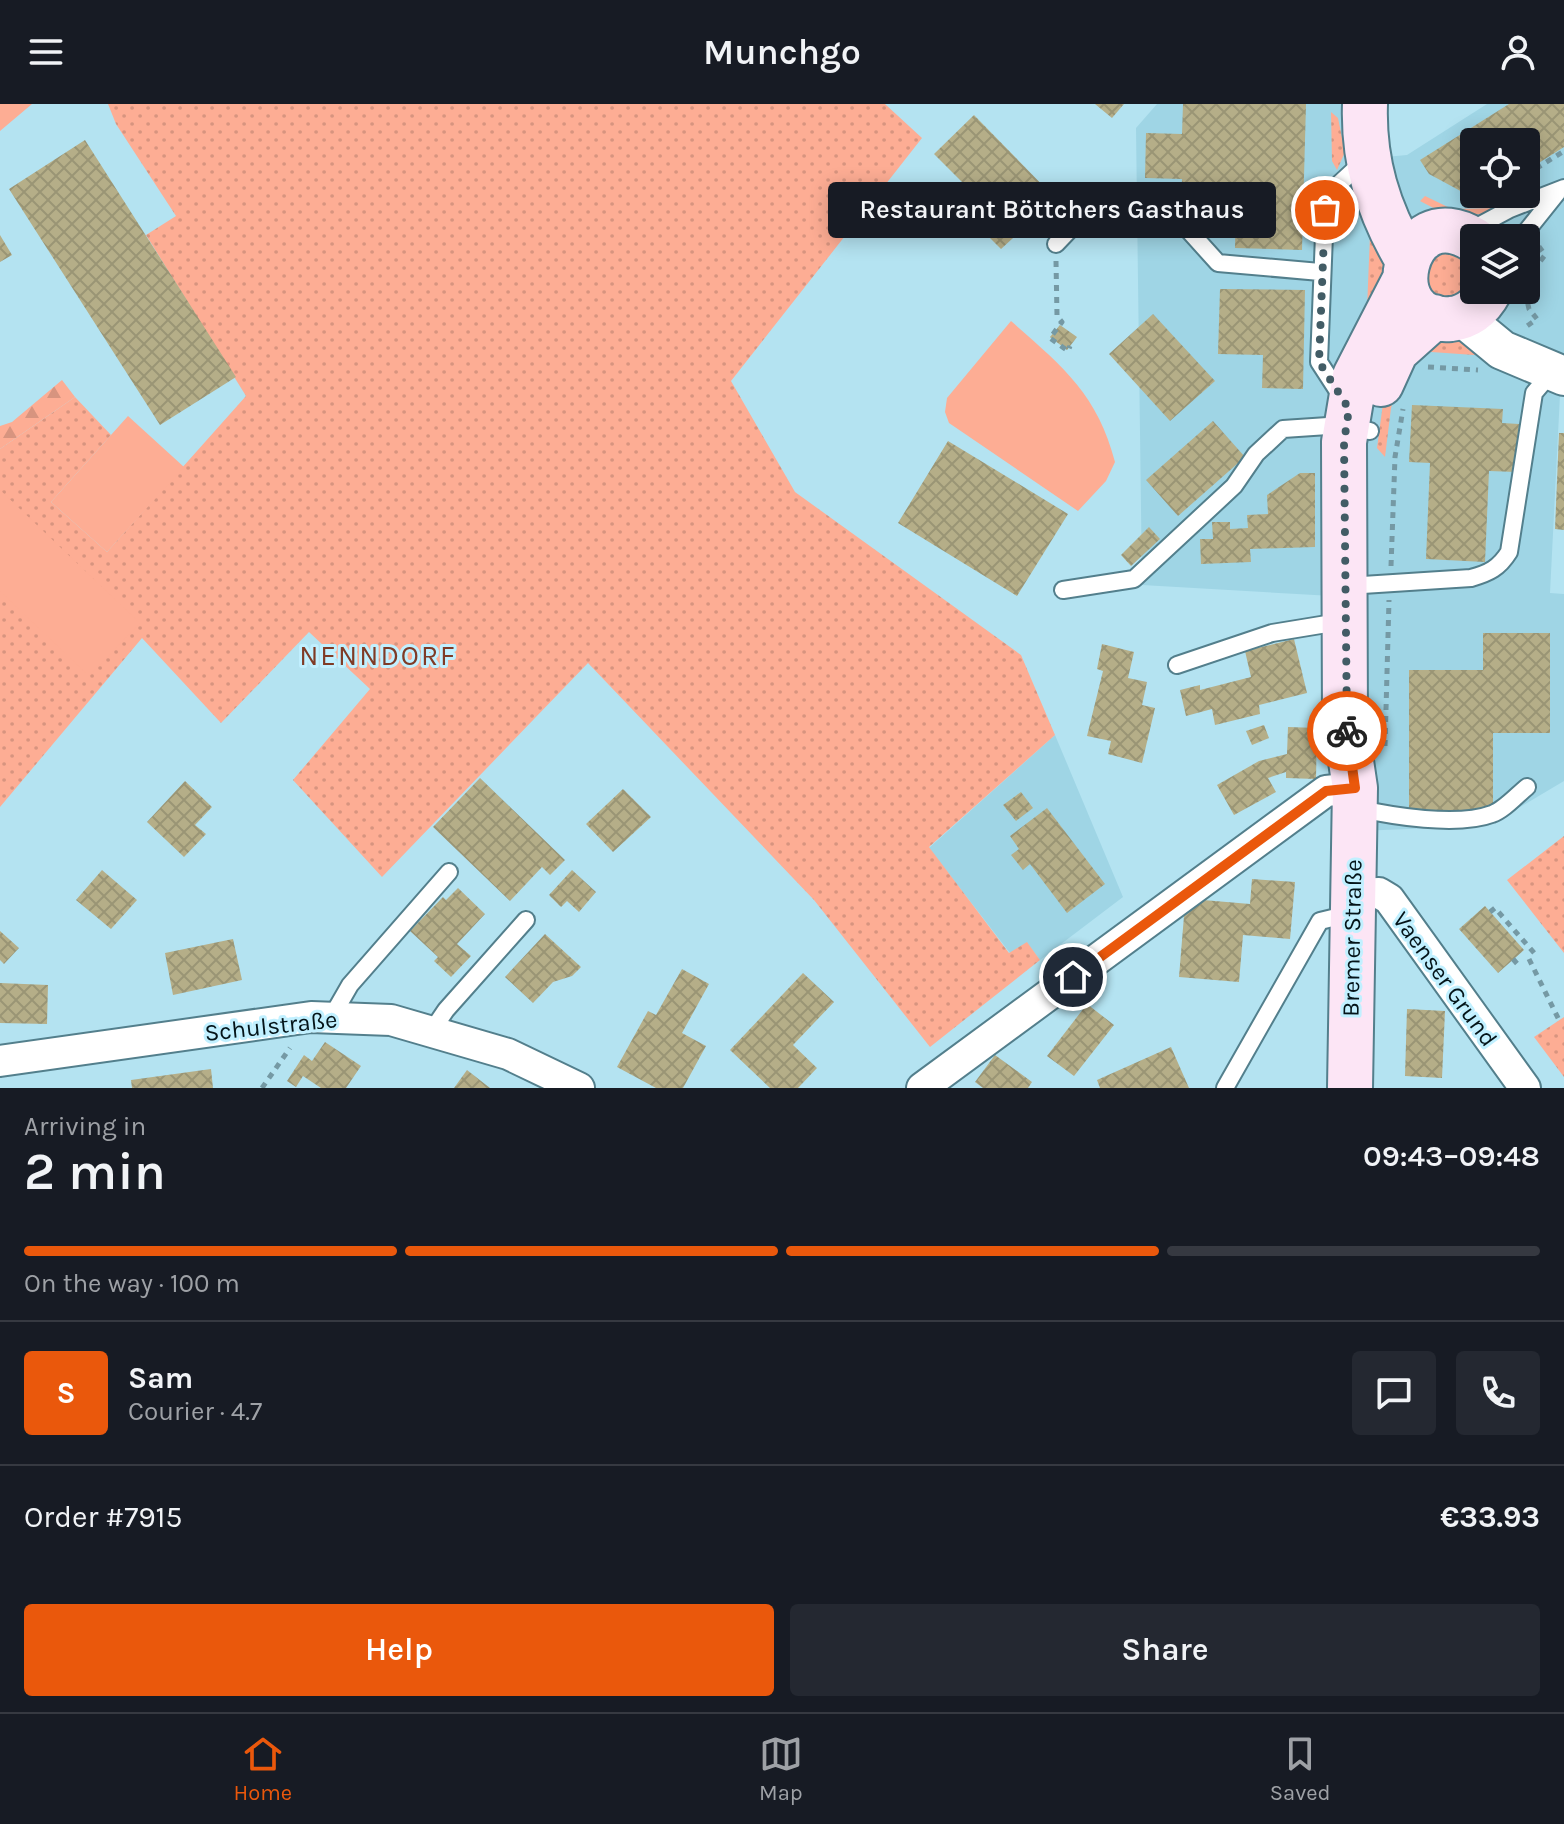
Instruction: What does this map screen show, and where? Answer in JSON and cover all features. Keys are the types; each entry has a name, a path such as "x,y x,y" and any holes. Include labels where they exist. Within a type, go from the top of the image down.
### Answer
{"main road":[{"path":"1365,104 1369,166 1381,214 1406,270 1414,303 1460,304"},
{"path":"1369,166 1424,219 1460,235"},
{"path":"1406,270 1422,240 1460,235"},
{"name":"Bremer Straße","path":"1350,1088 1354,798 1345,721 1356,603 1355,376 1406,270"},
{"name":"Bremer Straße","path":"1355,423 1405,340 1469,304"}],"street":[{"path":"1469,304 1502,350 1552,372"},
{"path":"922,1088 1326,791 1354,798"},
{"name":"Vaenser Grund","path":"1353,904 1379,893 1389,899 1525,1088"},
{"name":"Schulstraße","path":"0,1061 321,1018 391,1020 508,1054 579,1088"}],"lane":[{"path":"1063,590 1134,579 1234,486 1256,454 1283,429 1355,423 1319,362 1320,272 1325,210 1331,196 1369,166"},
{"path":"1482,224 1510,209 1561,190"},
{"path":"1533,224 1561,190"},
{"path":"1056,244 1100,198 1164,203 1218,263 1320,272"},
{"path":"1177,665 1356,603 1471,578 1490,572 1503,563 1509,552 1534,393 1552,372"},
{"path":"1354,798 1396,817 1443,820 1493,814 1527,787"},
{"path":"321,1018 449,872"},
{"path":"1225,1088 1320,921 1353,904"},
{"path":"431,1032 446,1010 526,920"}],"path":[{"path":"1540,166 1564,151"},
{"path":"1056,244 1057,316 1062,322 1050,338 1068,351 1070,346"},
{"path":"1540,262 1545,255"},
{"path":"1528,304 1537,319"},
{"path":"1417,366 1485,370"},
{"path":"1490,912 1495,908 1509,929 1535,954"},
{"path":"1513,959 1520,967"},
{"path":"1529,959 1559,1020"},
{"path":"262,1088 321,1018"}],"shaded area":[{"path":"1157,104 1362,104 1374,158 1407,155 1487,104 1564,104 1564,375 1561,375 1550,593 1564,594 1564,781 1488,826 1357,831 1350,597 1142,585 1136,128"},
{"path":"1055,735 1123,897 1040,960 1027,943 1010,953 929,848"}],"green space":[{"path":"0,104 32,104 0,131"},
{"path":"108,104 885,104 922,138 731,381 795,492 1021,655 1055,735 929,847 1009,953 1027,942 1040,960 930,1047 814,900 588,663 382,877 293,780 370,689 309,632 221,723 142,638 0,807 0,449 75,397 111,435 51,502 107,552 246,396 146,235 176,216 116,124"},
{"path":"1331,112 1338,118 1345,152 1337,170 1332,161"},
{"path":"1425,196 1452,209 1496,208 1466,216 1439,210 1420,201"},
{"path":"1373,231 1388,249 1384,298 1367,309 1370,235"},
{"path":"1446,249 1460,256 1459,295 1443,298 1429,292 1425,261"},
{"path":"1011,321 1075,382 1088,399 1107,438 1115,462 1106,481 1078,511 949,423 945,412 947,398"},
{"path":"1434,338 1456,338 1483,350 1474,355 1417,351"},
{"path":"1404,365 1391,408 1385,457 1377,448 1384,396"},
{"path":"62,380 75,397 0,449 0,426 12,422"},
{"path":"128,416 184,467 107,552 51,502"},
{"path":"0,490 140,623 89,676 0,591"},
{"path":"1564,836 1564,953 1507,880"},
{"path":"1564,1017 1564,1077 1534,1037"}],"building":[{"path":"1095,104 1124,104 1112,118"},
{"path":"1183,104 1306,104 1302,250 1235,248 1236,203 1181,202 1182,179 1145,178 1146,133 1182,134"},
{"path":"1509,104 1564,104 1564,147 1540,162 1540,128 1471,128"},
{"path":"974,115 1056,199 1001,249 975,223 989,209 934,154"},
{"path":"1460,135 1460,191 1429,174 1420,160"},
{"path":"85,140 236,377 160,425 9,189"},
{"path":"0,235 12,255 0,262"},
{"path":"1220,289 1305,290 1303,389 1262,388 1263,355 1218,354"},
{"path":"1153,314 1215,381 1170,421 1109,354"},
{"path":"1060,325 1077,337 1067,350 1050,337"},
{"path":"1412,405 1503,409 1502,423 1519,424 1516,472 1489,471 1485,562 1426,559 1430,463 1409,462"},
{"path":"1213,421 1245,457 1178,516 1146,480"},
{"path":"1559,433 1564,433 1564,530 1555,529"},
{"path":"948,441 1068,514 1017,596 898,523"},
{"path":"1300,473 1315,473 1315,547 1250,549 1251,562 1201,564 1200,539 1213,539 1212,522 1230,522 1230,529 1248,528 1247,515 1268,514 1267,495"},
{"path":"1149,527 1160,539 1131,566 1121,555"},
{"path":"1483,633 1550,633 1550,733 1493,733 1493,811 1409,811 1409,670 1483,670"},
{"path":"1294,639 1307,693 1259,705 1260,714 1215,725 1212,709 1186,716 1180,690 1200,685 1200,690 1251,677 1245,651"},
{"path":"1102,644 1134,652 1128,678 1147,682 1142,705 1155,708 1142,763 1108,754 1111,741 1087,736 1103,671 1097,669"},
{"path":"1264,725 1269,738 1252,745 1246,731"},
{"path":"1288,727 1317,728 1316,779 1286,778 1286,772 1268,778 1276,792 1234,815 1217,785 1259,761 1287,754"},
{"path":"480,778 565,860 550,875 542,867 510,901 433,827"},
{"path":"185,781 212,807 195,825 206,834 184,857 147,822"},
{"path":"623,789 651,817 613,852 586,824"},
{"path":"1021,792 1033,808 1016,821 1003,805"},
{"path":"1047,808 1105,884 1067,913 1030,864 1023,870 1011,855 1019,849 1010,836"},
{"path":"102,870 137,900 111,929 76,900"},
{"path":"572,870 596,892 579,912 567,901 561,907 549,895"},
{"path":"1252,879 1295,882 1290,939 1243,935 1239,982 1179,977 1184,916 1203,900 1250,904"},
{"path":"458,888 485,914 457,944 471,956 451,977 434,961 438,957 410,931 443,897 446,900"},
{"path":"1485,906 1524,950 1498,973 1459,929"},
{"path":"0,931 19,948 4,964 0,960"},
{"path":"545,934 581,967 572,976 553,982 533,1003 505,977"},
{"path":"233,939 242,980 173,995 165,953"},
{"path":"682,969 709,984 682,1033 706,1046 683,1088 656,1088 617,1067 648,1011 656,1015"},
{"path":"803,973 834,1002 793,1045 817,1068 798,1088 770,1088 730,1050"},
{"path":"0,983 48,985 47,1024 0,1023"},
{"path":"1087,1004 1114,1025 1074,1076 1047,1056"},
{"path":"1407,1009 1445,1011 1442,1078 1405,1076"},
{"path":"325,1042 361,1066 346,1088 321,1088 303,1076 296,1087 287,1081 304,1055 312,1061"},
{"path":"1171,1047 1189,1088 1100,1088 1097,1080"},
{"path":"995,1055 1032,1082 1028,1088 983,1088 975,1082"},
{"path":"211,1069 213,1088 132,1088 131,1080"},
{"path":"467,1070 490,1088 454,1088"}],"way so far":[{"path":"1325,210 1320,272 1319,362 1349,409 1344,442 1347,731"}],"place":[{"name":"Restaurant Böttchers Gasthaus","path":"1325,210"}],"district":[{"name":"NENNDORF","path":"378,655"}],"route":[{"path":"1073,977 1326,791 1355,788 1347,731"}]}
